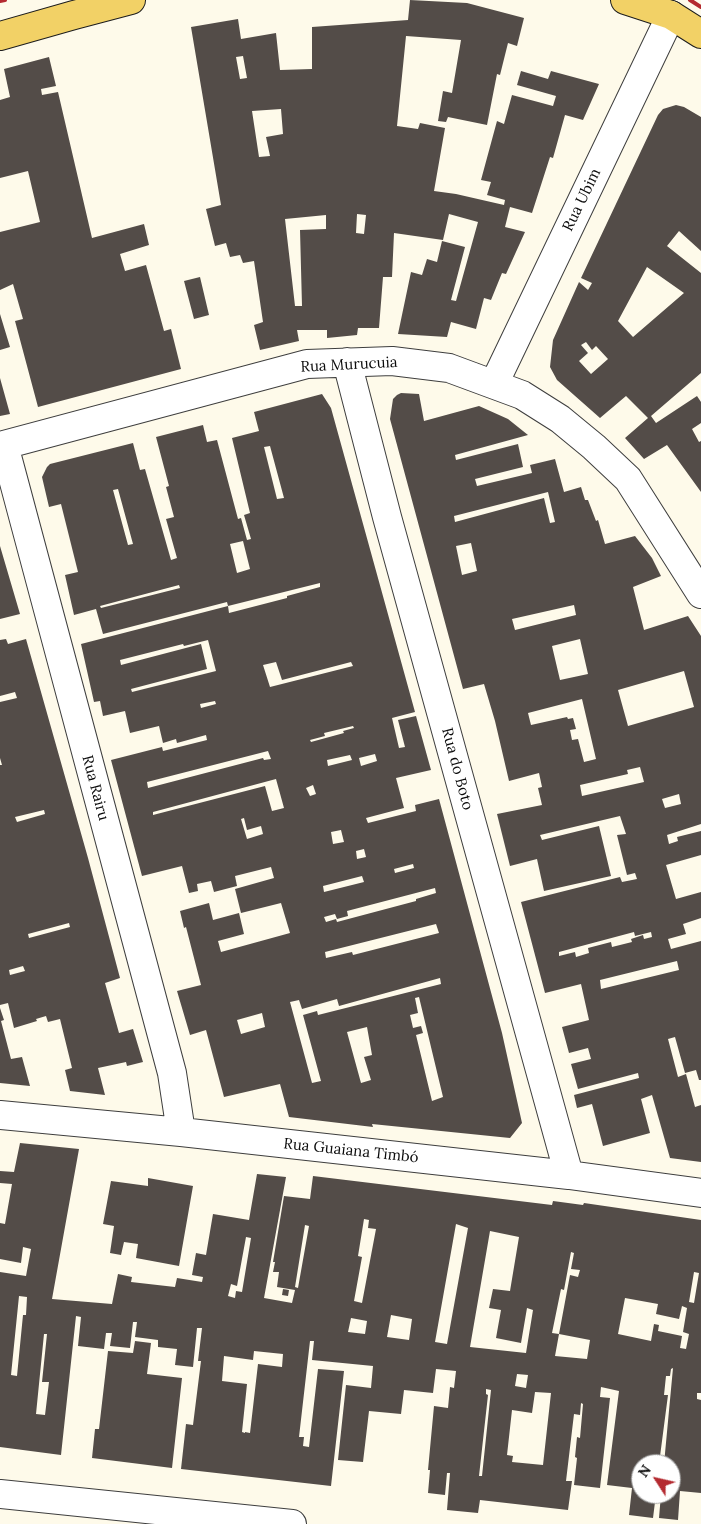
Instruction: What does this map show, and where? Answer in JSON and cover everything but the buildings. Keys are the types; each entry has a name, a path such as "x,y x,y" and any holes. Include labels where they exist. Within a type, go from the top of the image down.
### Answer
{"main road":[{"path":"0,36 131,0"},
{"path":"625,0 671,16 701,34"}],"street":[{"name":"Rua Ubim","path":"494,384 671,16"},
{"name":"Rua Murucuia","path":"2,446 307,364 392,361 449,368 522,395 560,419 594,447 628,479 701,594"},
{"name":"Rua do Boto","path":"347,362 387,517 569,1175"},
{"name":"Rua Rairu","path":"2,446 172,1073 181,1132"},
{"name":"Rua Guaiana Timbó","path":"0,1115 181,1132 569,1175 701,1193"},
{"path":"0,1494 292,1524"}],"railway":[{"path":"0,1 5,0"},
{"path":"690,0 701,7"}]}
